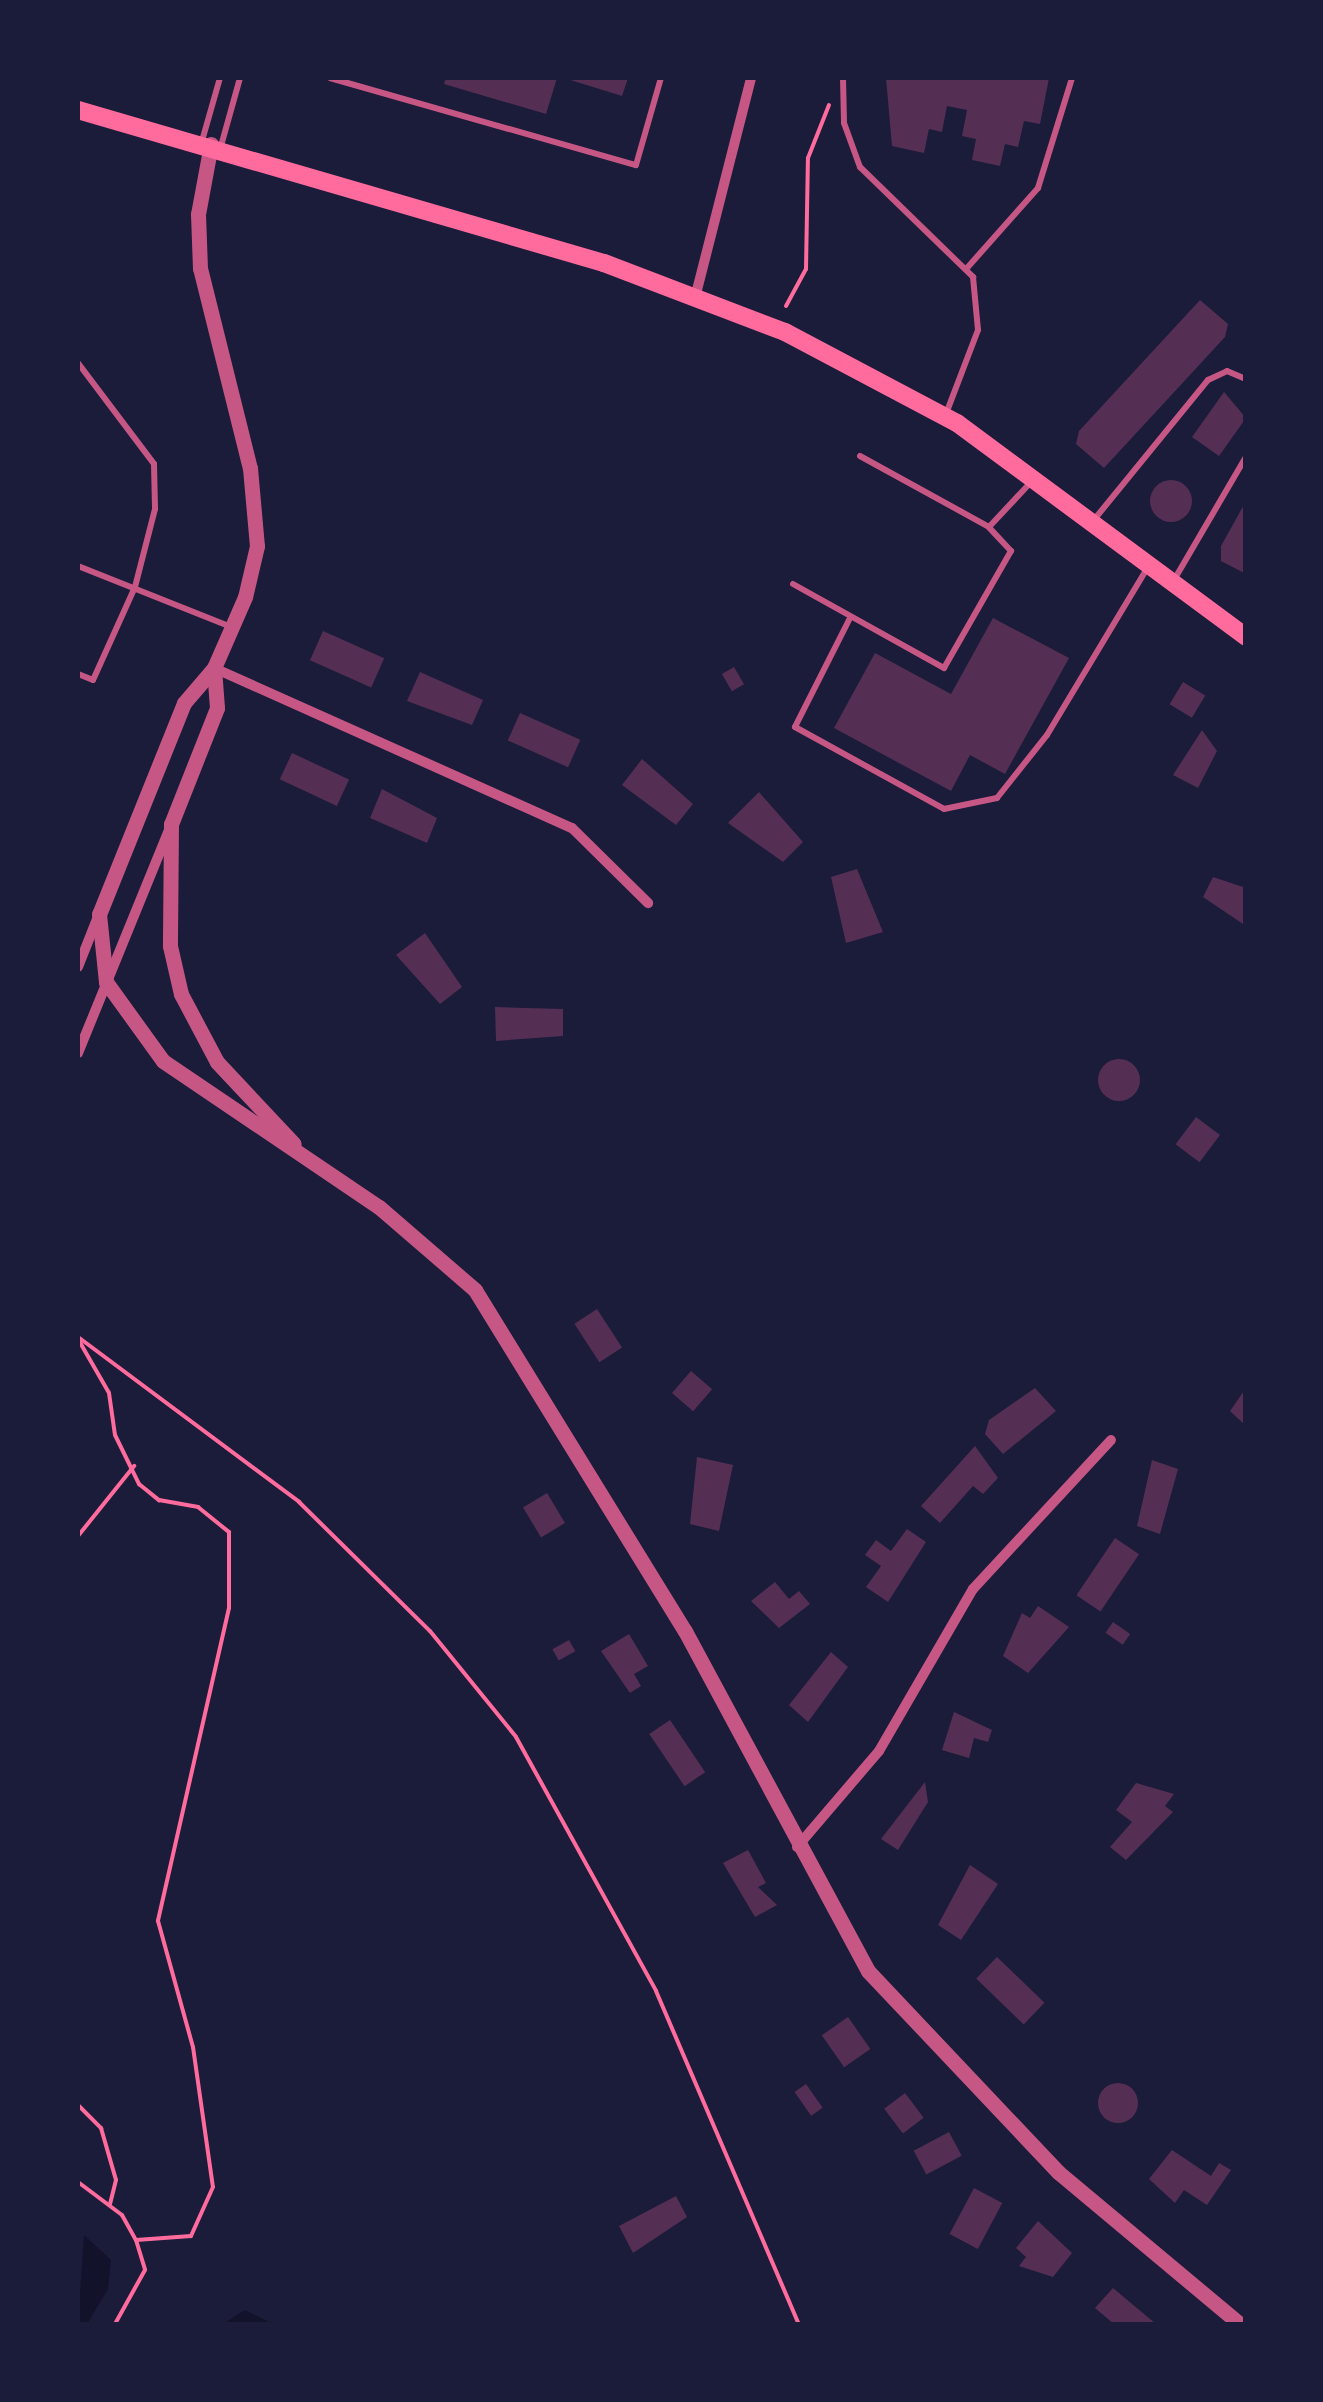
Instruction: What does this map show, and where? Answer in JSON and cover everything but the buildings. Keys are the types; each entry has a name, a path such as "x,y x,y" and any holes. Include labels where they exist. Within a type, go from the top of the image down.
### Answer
{"main road":[{"path":"78,110 211,144 696,294 945,415 1246,637"}],"street":[{"path":"696,294 751,78"},
{"path":"78,967 184,703 214,668 232,628 257,521 200,268 198,214 211,144"},
{"path":"78,1053 217,708 214,668"},
{"path":"214,668 572,828 648,902"},
{"path":"171,824 166,912 181,994 231,1081 310,1159"},
{"path":"99,914 106,982 163,1061 430,1245 500,1323 685,1631 797,1848 868,1970 938,2050 1120,2231 1240,2324"},
{"path":"797,1848 879,1751 974,1589 1111,1440"}],"lane":[{"path":"211,144 220,78"},
{"path":"211,144 240,78"},
{"path":"330,78 357,81 636,165 661,78"},
{"path":"843,78 844,123 860,166 968,268 978,330 945,415"},
{"path":"968,268 1038,188 1072,78"},
{"path":"78,363 154,464 155,509 134,587 92,680 78,674"},
{"path":"1092,523 1208,380 1227,371 1246,378"},
{"path":"794,584 944,668 1011,551 989,527 860,456"},
{"path":"1171,585 1246,456"},
{"path":"989,527 1034,479"},
{"path":"78,566 232,628"},
{"path":"850,618 795,727 944,809 997,798 1047,735 1148,567"}],"path":[{"path":"786,306 806,270 808,158 829,105"},
{"path":"78,1338 134,1466 159,1500 198,1507 229,1532 230,1579 158,1922 193,2047 213,2187 191,2236 136,2240"},
{"path":"78,1338 299,1502 430,1631 516,1737 656,1991 799,2324"},
{"path":"78,1536 134,1466"},
{"path":"78,2104 101,2128 116,2180 110,2204"},
{"path":"78,2182 110,2204 136,2240 145,2270 115,2324"}],"shaded area":[{"path":"84,2235 111,2260 108,2289 87,2324 78,2324"},
{"path":"245,2310 269,2322 269,2324 223,2324"}]}
